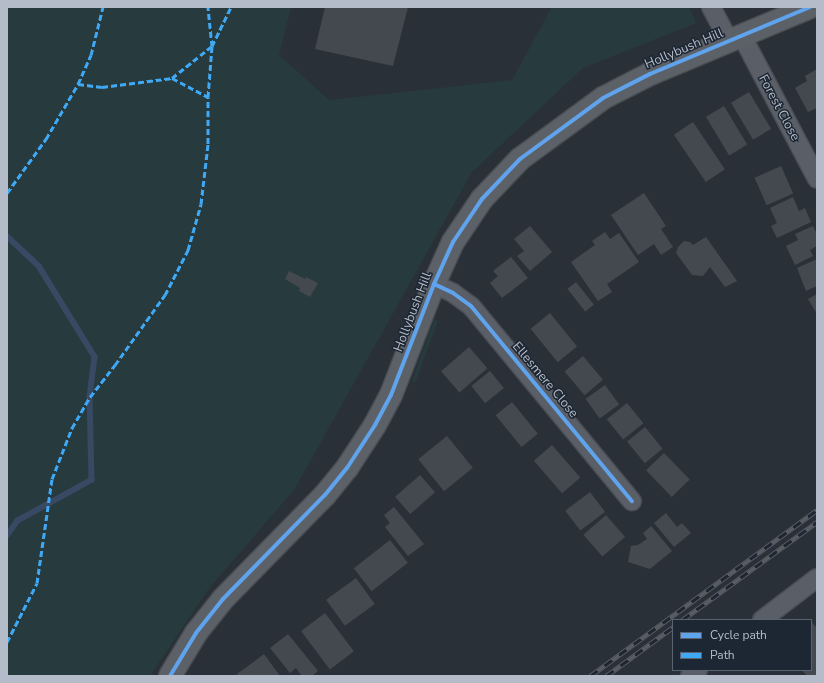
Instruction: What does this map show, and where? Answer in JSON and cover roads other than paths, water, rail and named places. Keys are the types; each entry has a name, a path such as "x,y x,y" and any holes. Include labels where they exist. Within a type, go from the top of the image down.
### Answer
{"main road":[{"name":"Hollybush Hill","path":"170,676 196,633 223,599 325,495 347,468 375,425 391,395 434,284 453,242 482,199 520,159 603,98 650,74 810,7"}],"street":[{"name":"Forest Close","path":"711,7 735,38 817,179"},
{"name":"Ellesmere Close","path":"434,284 453,292 471,306 632,501"},
{"path":"763,619 815,583"}],"waterway":[{"path":"7,236 39,266 95,357 90,397 92,480 18,521 7,536"}],"railway":[{"path":"590,676 817,510"},
{"path":"683,619 817,522"},
{"path":"606,676 672,628"}]}
